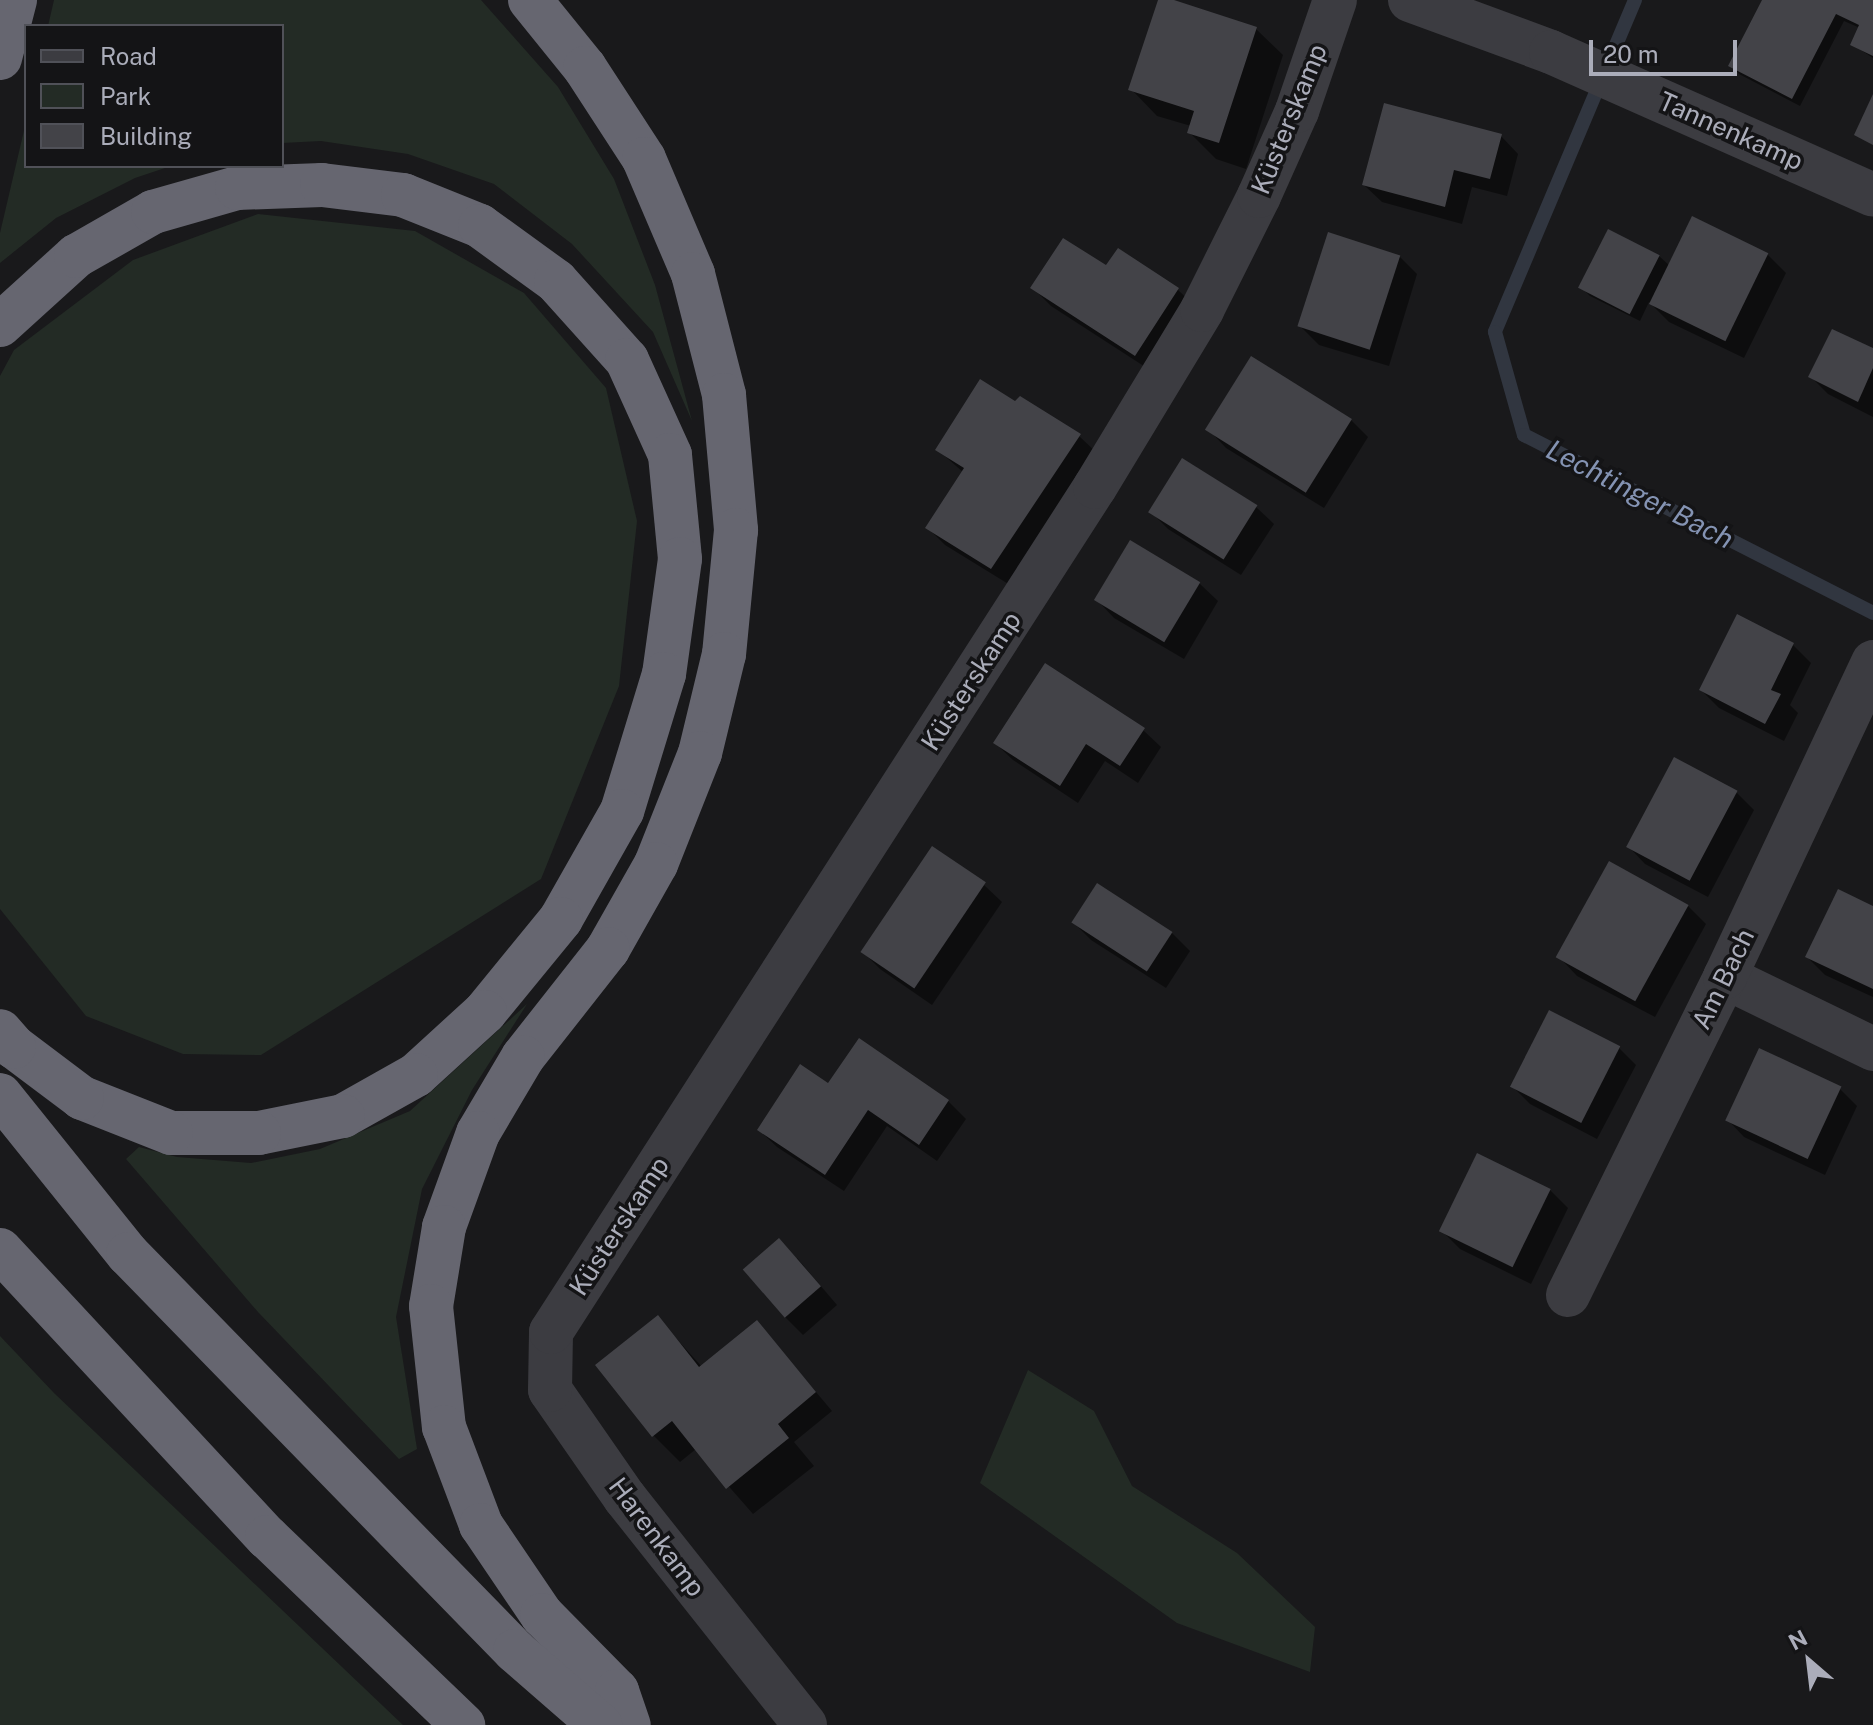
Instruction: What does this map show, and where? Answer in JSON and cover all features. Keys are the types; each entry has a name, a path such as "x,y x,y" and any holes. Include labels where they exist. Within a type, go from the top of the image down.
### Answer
{"highway":[{"path":"0,58 15,0"},
{"path":"530,0 585,68 644,159 693,274 724,395 736,530 724,654 700,753 656,864 608,949 523,1057 478,1133 444,1227 431,1306 444,1427 481,1525 542,1615 617,1691 629,1725"},
{"path":"0,325 76,256 153,212 237,188 322,185 403,195 480,226 556,281 627,360 670,455 680,559 664,674 622,811 561,919 485,1012 416,1075 343,1116 259,1133 171,1133 82,1098 14,1047 0,1031"},
{"path":"0,1095 128,1254 515,1651 600,1725"},
{"path":"0,1250 267,1537 463,1725"}],"street":[{"name":"Küsterskamp","path":"551,1332 1095,487 1202,310 1297,111 1335,0"},
{"name":"Tannenkamp","path":"1410,0 1551,52 1873,195"},
{"name":"Am Bach","path":"1568,1295 1725,977 1873,662"},
{"path":"1725,977 1873,1049"},
{"name":"Harenkamp","path":"551,1332 550,1390 625,1498 805,1725"}],"green space":[{"path":"54,0 481,0 558,87 614,179 655,285 692,421 653,332 572,244 494,184 408,154 321,141 284,143 284,24 48,24"},
{"path":"24,131 24,168 165,168 135,178 56,218 0,263 0,233"},
{"path":"258,214 415,231 524,293 606,388 637,521 619,686 541,879 261,1055 183,1054 86,1016 0,909 0,376 14,350 133,260"},
{"path":"527,1004 472,1090 422,1189 396,1317 417,1449 399,1459 258,1312 126,1159 139,1147 177,1157 251,1163 320,1149 410,1111"},
{"path":"0,1336 54,1393 403,1725 0,1725"},
{"path":"1028,1370 1094,1411 1132,1486 1237,1553 1315,1627 1310,1672 1177,1623 980,1483"}],"building":[{"path":"1158,0 1174,0 1257,27 1219,143 1187,133 1194,111 1128,90"},
{"path":"1762,0 1873,0 1873,56 1850,45 1859,25 1836,14 1792,99 1728,66"},
{"path":"1873,94 1873,145 1854,135"},
{"path":"1384,103 1502,134 1490,179 1454,170 1445,207 1362,185"},
{"path":"1692,216 1768,253 1725,341 1649,304"},
{"path":"1608,229 1660,255 1630,314 1578,288"},
{"path":"1328,232 1400,255 1370,350 1297,326"},
{"path":"1063,238 1106,265 1118,248 1179,288 1135,356 1030,288"},
{"path":"1832,329 1873,348 1873,368 1858,402 1808,377"},
{"path":"1251,356 1352,419 1306,493 1205,430"},
{"path":"980,379 1015,401 1020,396 1081,434 991,569 925,528 964,468 935,450"},
{"path":"1182,458 1257,505 1224,559 1148,512"},
{"path":"1130,540 1200,582 1164,642 1094,600"},
{"path":"1737,614 1794,643 1771,690 1781,694 1765,724 1699,690"},
{"path":"1045,663 1145,728 1120,766 1086,744 1060,786 993,743"},
{"path":"1674,757 1738,791 1690,881 1626,847"},
{"path":"932,846 986,882 914,988 860,952"},
{"path":"1609,861 1689,905 1635,1001 1556,957"},
{"path":"1097,883 1172,932 1147,971 1071,922"},
{"path":"1838,889 1873,906 1873,989 1805,957"},
{"path":"1549,1010 1620,1046 1581,1123 1510,1087"},
{"path":"859,1038 949,1100 919,1145 868,1110 825,1175 757,1130 800,1064 828,1083"},
{"path":"1759,1048 1841,1086 1808,1159 1725,1121"},
{"path":"1477,1153 1551,1189 1513,1267 1439,1231"},
{"path":"779,1238 821,1286 785,1318 743,1269"},
{"path":"658,1315 699,1367 757,1320 816,1392 778,1424 789,1438 726,1489 672,1421 652,1437 595,1365"}],"waterway":[{"name":"Lechtinger Bach","path":"1635,0 1495,332 1524,435 1873,613"}]}
